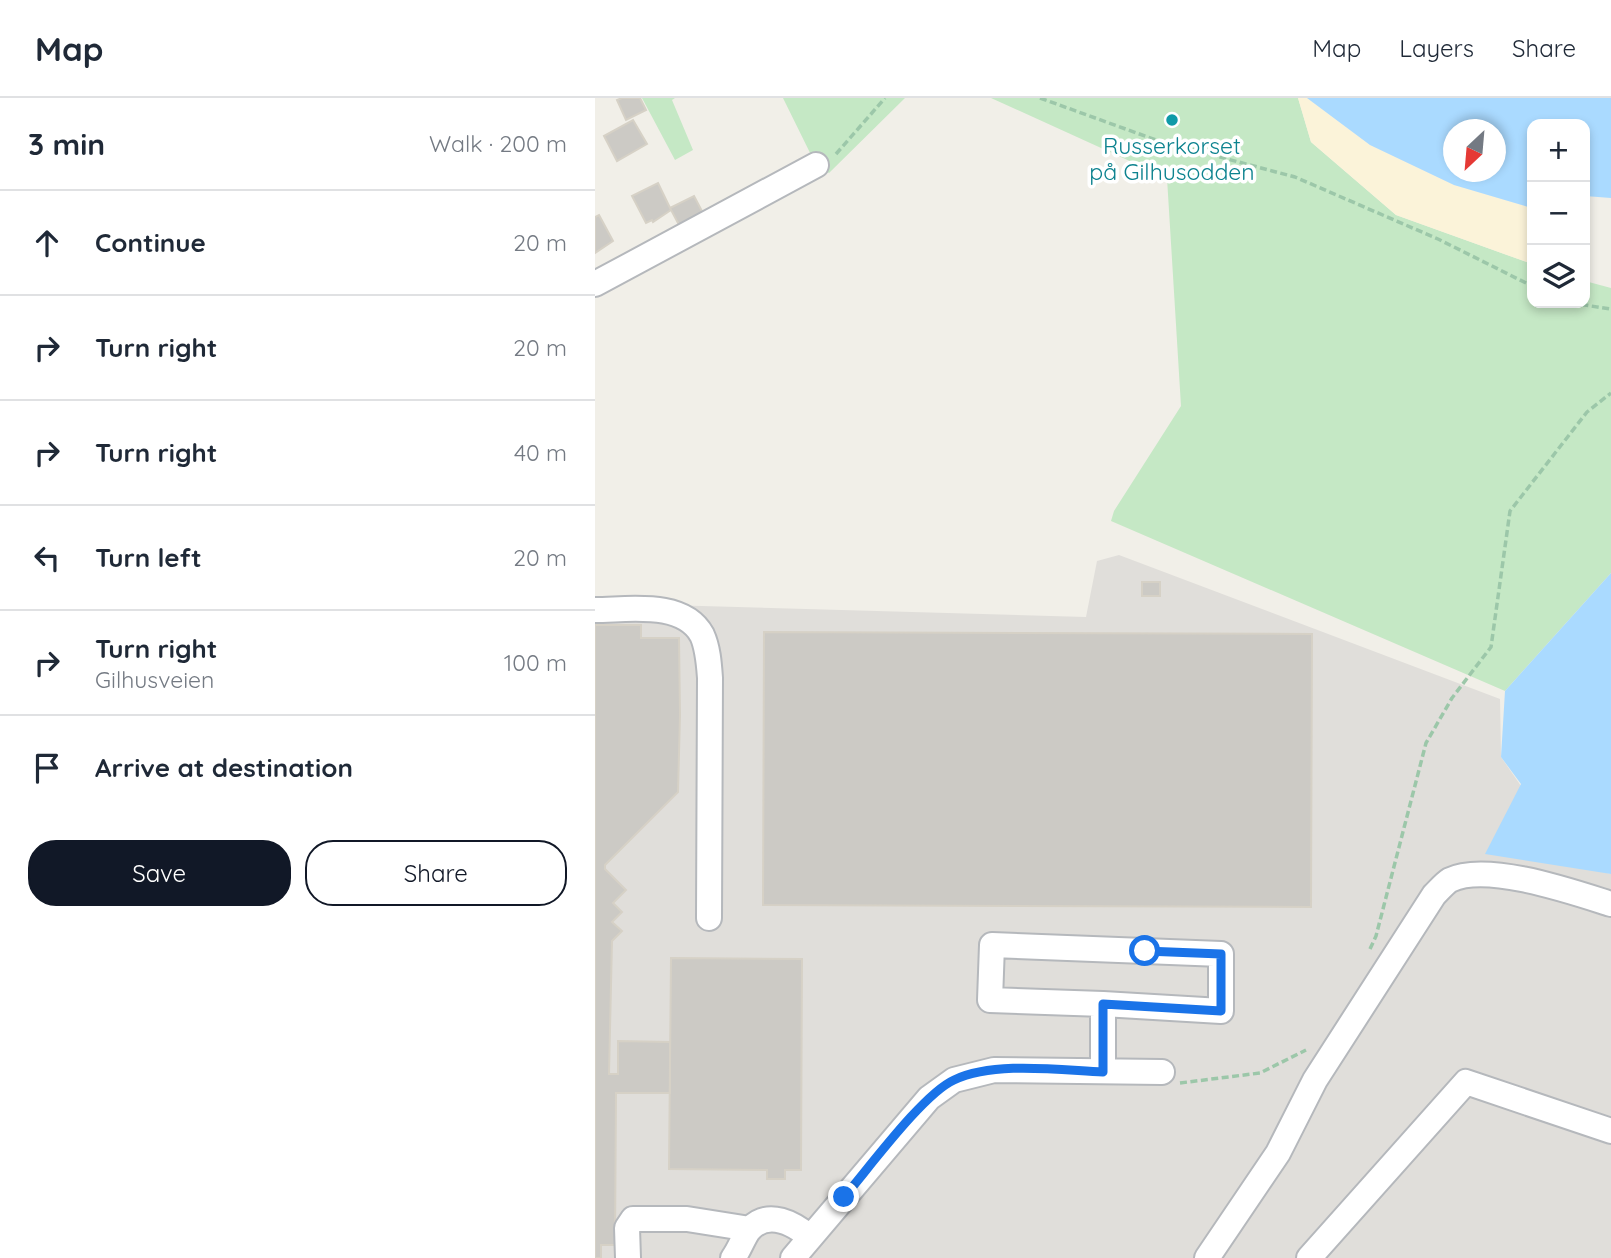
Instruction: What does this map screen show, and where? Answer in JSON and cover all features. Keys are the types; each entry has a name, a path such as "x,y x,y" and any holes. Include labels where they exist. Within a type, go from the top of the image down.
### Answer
{"street":[{"path":"595,284 816,165"},
{"path":"595,610 671,612 693,624 705,645 711,678 709,918"},
{"path":"1207,1258 1278,1153 1322,1069 1434,895 1449,880 1487,874 1566,890 1611,904"},
{"path":"992,945 1221,954 1221,1011 1103,1004 990,1000 992,945"},
{"path":"1103,1004 1103,1072"},
{"path":"793,1258 929,1098 954,1080 994,1070 1103,1072 1167,1078"},
{"path":"1309,1258 1466,1082 1611,1131"},
{"path":"628,1258 627,1228 633,1219 687,1219 750,1229 767,1220 791,1221 810,1237"},
{"path":"733,1258 743,1246 750,1229"}],"path":[{"path":"816,165 837,153 885,98"},
{"path":"1040,98 1156,140 1295,177 1438,239 1527,284"},
{"path":"1590,306 1610,309"},
{"path":"1365,959 1376,936 1426,743 1452,698 1491,647 1510,511 1587,412 1611,393"},
{"path":"1167,1078 1204,1082 1259,1073 1305,1052 1312,1042"}],"shaded area":[{"path":"1119,555 1500,699 1501,757 1576,866 1611,874 1611,1258 595,1258 595,603 1086,617 1097,561"}],"green space":[{"path":"642,98 675,98 672,100 693,150 675,160"},
{"path":"783,98 905,98 829,173 816,165"},
{"path":"991,98 1298,98 1311,142 1396,215 1527,262 1527,308 1590,308 1590,282 1611,288 1611,573 1505,691 1111,521 1114,511 1181,406 1167,178"}],"sand":[{"path":"1298,98 1307,98 1370,145 1443,182 1527,207 1527,262 1396,215 1311,142"}],"water":[{"path":"1307,98 1611,98 1611,198 1590,196 1590,119 1527,119 1527,207 1448,182 1506,182 1506,119 1443,119 1443,180 1370,145"},
{"path":"1611,573 1611,874 1485,854 1521,784 1501,757 1505,691"}],"building":[{"path":"640,98 646,110 626,120 617,100"},
{"path":"633,120 647,144 617,161 604,136"},
{"path":"658,183 671,210 653,222 652,220 646,223 632,196"},
{"path":"694,196 703,213 679,225 670,208"},
{"path":"599,215 613,241 595,253 595,217"},
{"path":"1142,582 1160,582 1160,596 1142,596"},
{"path":"595,625 641,625 641,638 679,638 680,715 678,792 605,865 605,869 626,890 613,903 622,912 612,922 622,931 612,941 609,1074 618,1074 618,1041 670,1042 670,1093 616,1093 615,1245 601,1245 601,1258 595,1258"},
{"path":"764,632 1312,634 1311,907 763,905"},
{"path":"671,958 802,959 801,1170 785,1170 785,1179 767,1179 767,1170 669,1169"}],"place":[{"name":"Russerkorset på Gilhusodden","path":"1172,120"}],"route":[{"path":"844,1197 929,1098 954,1080 972,1073 994,1070 1103,1072 1103,1004 1221,1011 1221,954 1145,951"}]}
